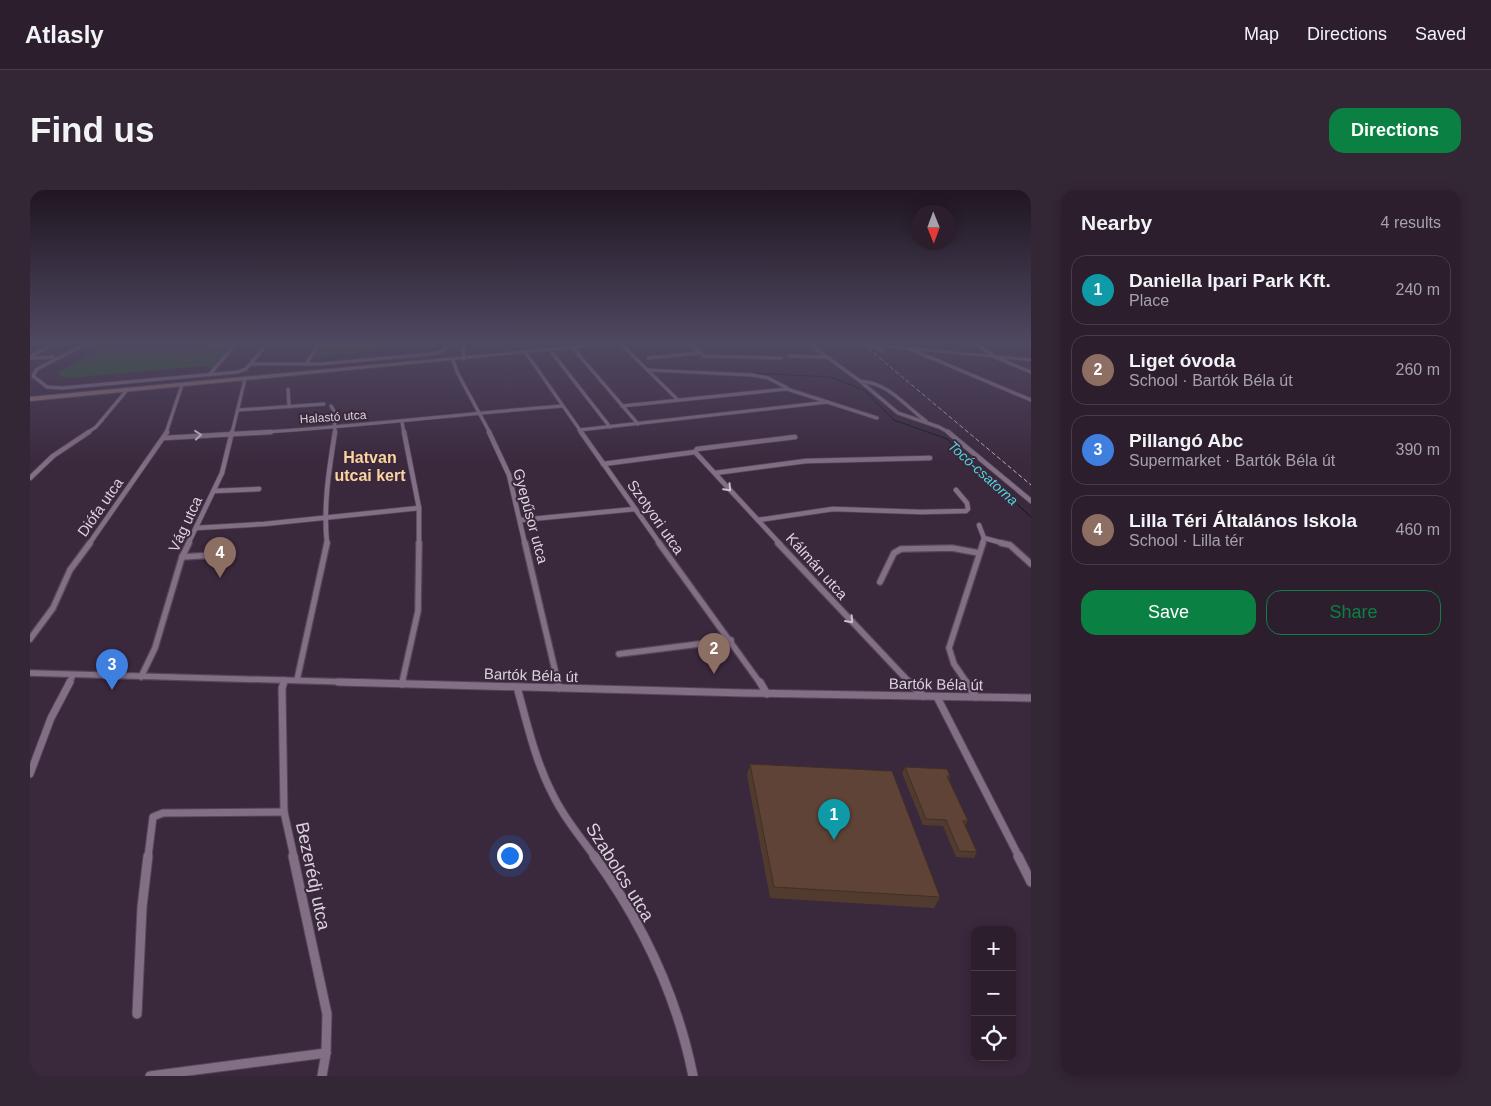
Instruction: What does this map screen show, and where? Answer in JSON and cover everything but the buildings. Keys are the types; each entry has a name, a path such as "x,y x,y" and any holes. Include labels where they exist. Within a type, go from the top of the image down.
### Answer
{"street":[{"path":"43,385 52,387 74,385"},
{"path":"30,399 178,385"},
{"name":"Diófa utca","path":"30,639 53,608 70,570 164,438 170,426 182,385"},
{"name":"Vág utca","path":"141,677 155,648 182,557 222,473 244,385"},
{"name":"Gyepűsor utca","path":"464,385 500,452 509,475 559,688"},
{"name":"Szotyori utca","path":"548,385 731,640 755,674 766,694"},
{"path":"578,385 610,427"},
{"path":"605,385 638,424"},
{"path":"663,385 678,400"},
{"path":"783,385 877,418"},
{"path":"866,385 892,408 906,417 933,425 952,434 1031,501"},
{"path":"880,385 933,425"},
{"path":"996,385 1031,400"},
{"path":"288,389 289,406"},
{"path":"622,406 791,389"},
{"path":"30,478 53,456 92,430 127,390"},
{"path":"579,430 830,402"},
{"path":"238,410 324,404"},
{"path":"297,680 327,547 324,518 325,498 336,428 334,411 331,406"},
{"name":"Halastó utca","path":"164,438 233,432 336,428 477,412 562,406"},
{"path":"892,408 909,408"},
{"path":"402,422 419,508 418,611 402,684"},
{"path":"603,464 696,452 696,449 795,437"},
{"name":"Kálmán utca","path":"696,452 858,629 923,696"},
{"path":"715,473 806,461 930,458"},
{"path":"214,491 259,489"},
{"path":"758,520 833,509 951,511 968,509 967,503 956,490"},
{"path":"196,528 419,508"},
{"path":"521,520 635,509"},
{"path":"976,697 954,664 949,648 984,538 980,525"},
{"path":"984,538 1010,545 1031,564"},
{"path":"880,582 894,553 901,549 952,548 979,553"},
{"path":"182,557 231,554"},
{"path":"619,654 731,640"},
{"name":"Bartók Béla út","path":"30,673 766,694 1031,698"},
{"path":"30,774 51,718 73,675"},
{"name":"Bezerédj utca","path":"284,680 282,696 284,812 327,1014 326,1053 322,1076"},
{"name":"Szabolcs utca","path":"517,687 538,766 553,796 610,879 648,945 680,1021 693,1076"},
{"path":"937,697 1031,882"},
{"path":"137,1014 142,907 152,817 163,813 284,812"},
{"path":"150,1076 326,1053"}],"waterway":[{"name":"Tocó-csatorna","path":"852,385 864,390 894,420 947,439 1031,517"}],"railway":[{"path":"912,385 1031,485"}],"place":[{"name":"Lilla Téri Általános Iskola","path":"220,578"},
{"name":"Liget óvoda","path":"714,674"},
{"name":"Pillangó Abc","path":"112,690"},
{"name":"Daniella Ipari Park Kft.","path":"834,840"}],"district":[{"name":"Hatvan utcai kert","path":"370,466"}]}
